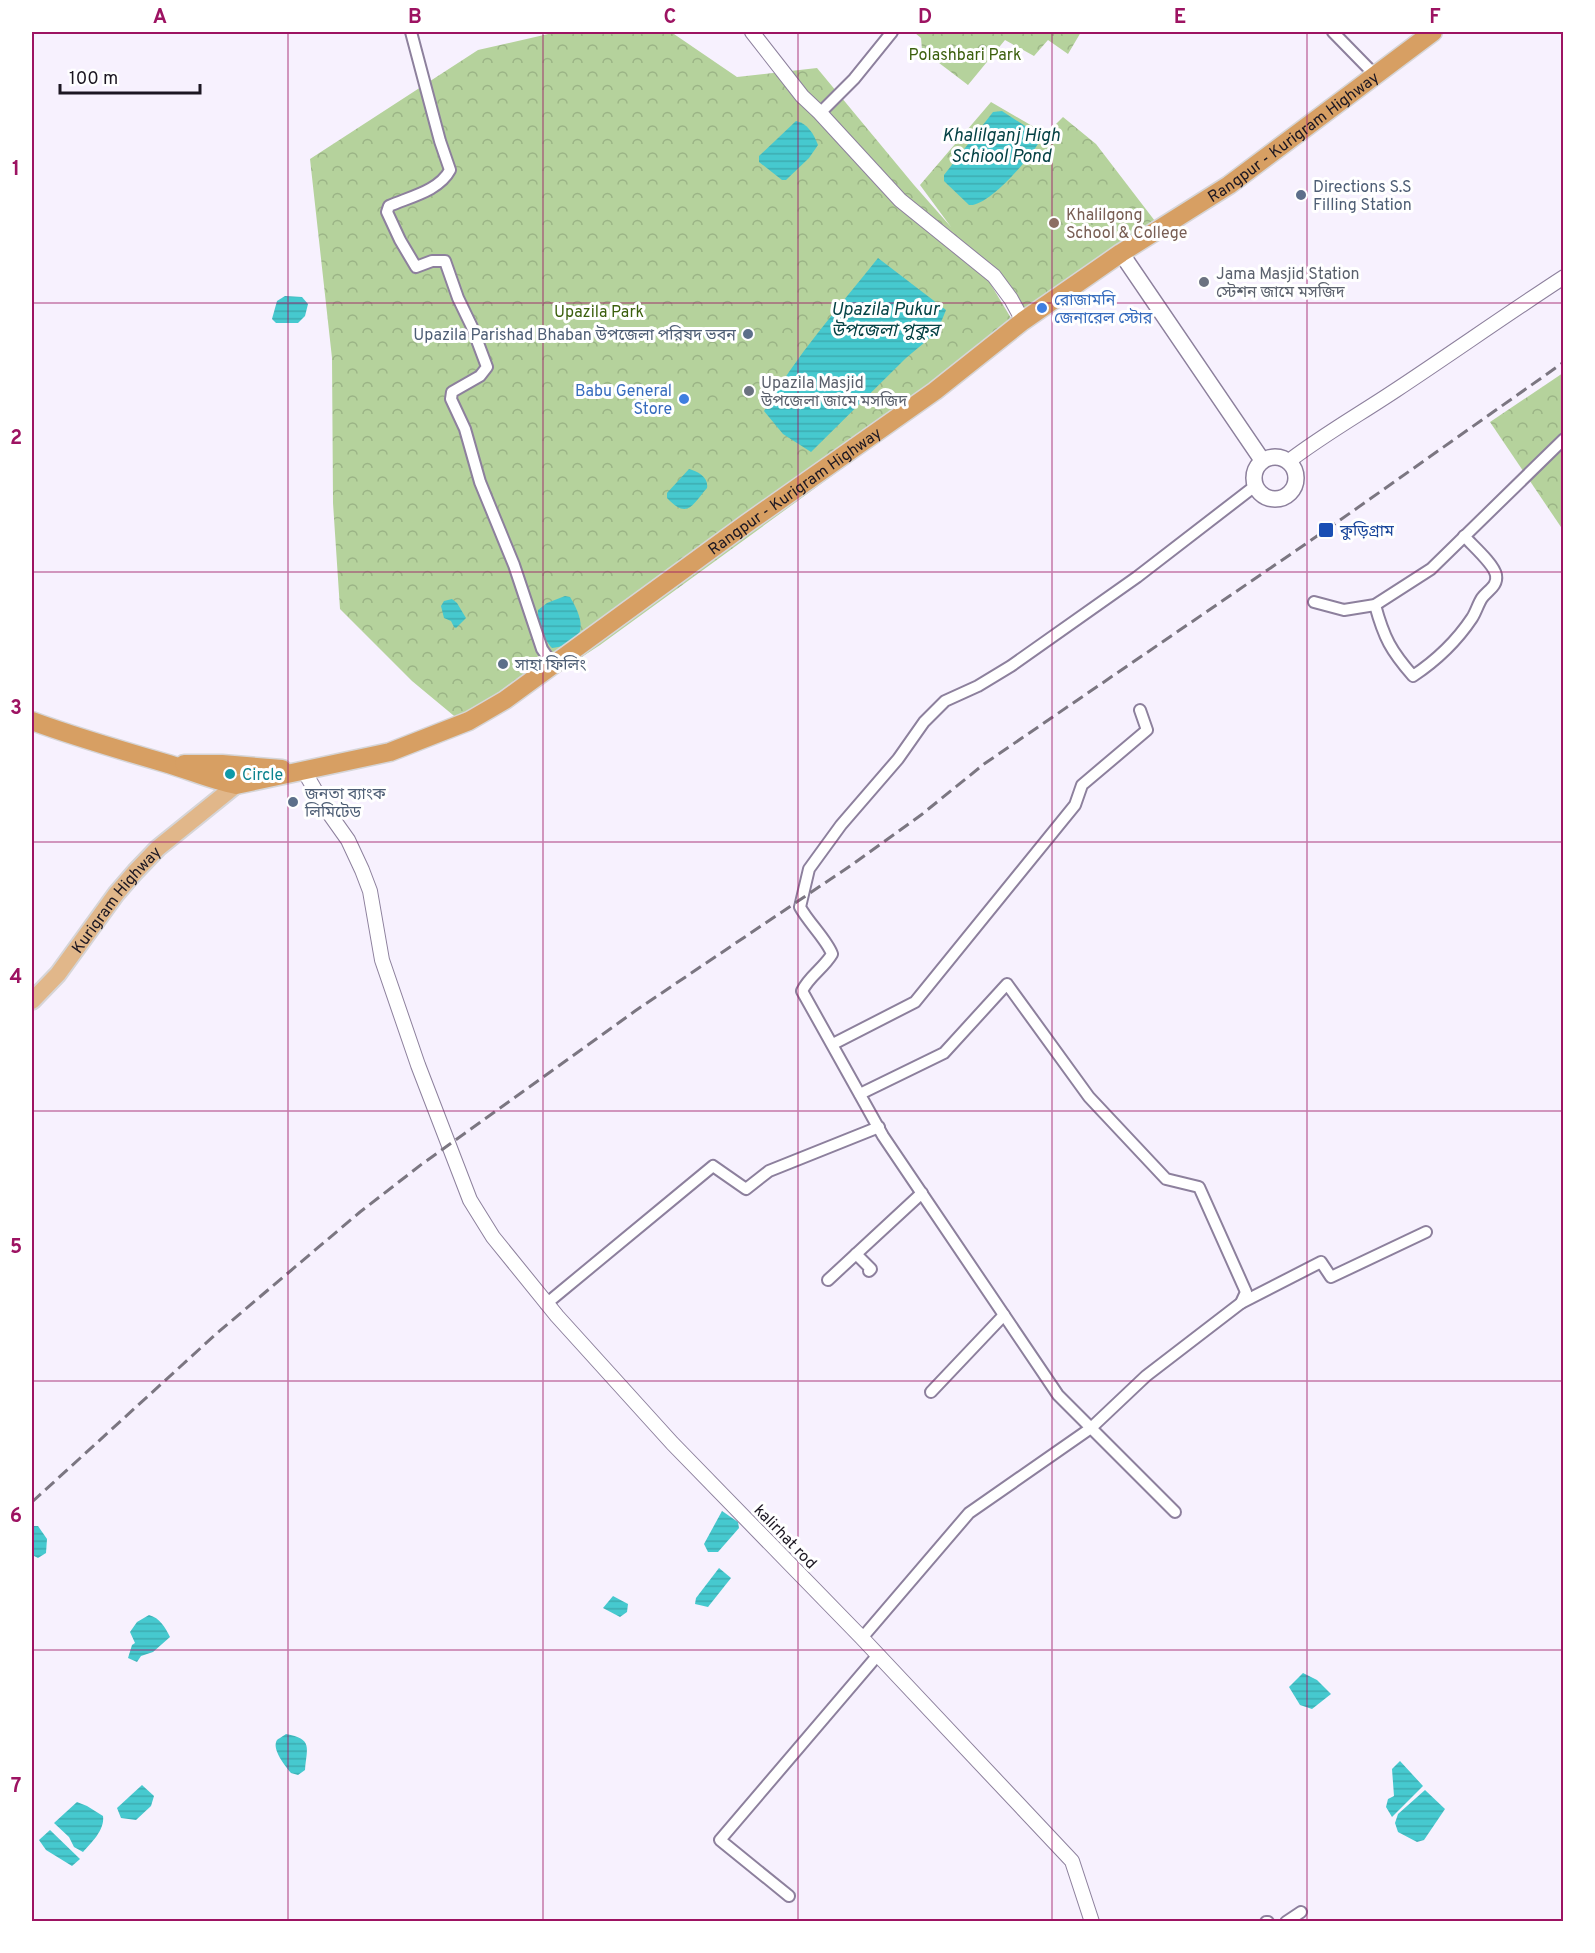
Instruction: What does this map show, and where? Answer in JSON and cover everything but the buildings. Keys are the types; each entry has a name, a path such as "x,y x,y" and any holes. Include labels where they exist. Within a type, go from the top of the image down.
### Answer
{"highway":[{"name":"Rangpur - Kurigram Highway","path":"236,785 390,752 469,721 505,700 727,537 935,391 1023,321 1121,253 1229,185 1433,32"},
{"path":"32,721 75,737 167,764 220,773 244,766 304,771"},
{"path":"220,773 236,785"}],"main road":[{"path":"1121,253 1262,460"},
{"path":"1276,456 1289,461 1297,480 1291,493 1278,499 1264,496 1255,486 1254,472 1262,460 1276,456"},
{"name":"Kurigram Highway","path":"32,1001 58,974 116,894 135,872 158,848 236,785 244,766"},
{"path":"208,807 220,773"}],"street":[{"path":"411,32 450,170 429,189 389,206 387,212 416,267 432,261 445,261 486,363 487,367 480,376 452,392 451,399 465,429 480,482 513,565 542,649 553,665"},
{"path":"752,32 795,88 820,112 900,200 994,276 1011,299 1023,321"},
{"path":"820,112 854,79 892,32"},
{"path":"1333,32 1375,75"},
{"path":"1289,461 1317,440 1563,277"},
{"path":"1314,602 1344,610 1375,605 1431,569 1563,439"},
{"path":"1175,1512 1058,1395 879,1128 802,991 828,961 831,954 829,946 816,932 800,907 809,869 841,825 898,759 924,722 945,701 978,686 1020,659 1137,577 1255,486"},
{"path":"1375,605 1384,636 1395,655 1413,676 1430,665 1455,642 1473,616 1481,599 1495,585 1496,577 1493,569 1464,536"},
{"path":"833,1044 915,1002 1075,805 1082,785 1147,730 1140,710"},
{"name":"kalirhat rod","path":"304,771 326,809 348,840 362,870 370,891 382,960 457,1169 470,1200 493,1237 546,1304 672,1443 862,1638 1072,1861 1092,1922"},
{"path":"860,1094 944,1053 1007,984 1089,1097 1167,1179 1199,1187 1246,1292 1241,1303"},
{"path":"546,1304 713,1166 746,1189 769,1171 879,1128"},
{"path":"828,1280 922,1193"},
{"path":"862,1638 969,1513 1091,1428 1146,1376 1241,1303 1321,1262 1331,1277 1426,1232"},
{"path":"856,1254 871,1269 868,1271"},
{"path":"931,1392 1004,1315"},
{"path":"789,1896 720,1840 877,1656"},
{"path":"1286,1922 1301,1912"}],"green space":[{"name":"Upazila Park","path":"557,32 671,32 737,77 817,68 951,227 920,185 991,102 1046,134 1063,117 1096,144 1158,225 1035,319 975,258 1020,333 940,397 600,645 471,730 412,681 340,609 333,503 332,358 310,159 478,50"},
{"name":"Polashbari Park","path":"916,32 1081,32 1068,54 1048,40 1034,56 1005,40 968,85 922,50 921,38"},
{"path":"1563,373 1563,530 1490,422"}],"water":[{"name":"Khalilganj High Schiool Pond","path":"1002,111 1042,137 1010,178 987,198 977,204 969,205 944,181 944,175 993,112"},
{"path":"796,121 804,124 810,130 818,145 809,158 786,180 782,180 759,162 759,156"},
{"name":"Upazila Pukur উপজেলা পুকুর","path":"878,258 946,310 937,332 906,358 811,452 783,434 764,411 804,352"},
{"path":"285,296 302,297 308,304 305,316 298,323 276,323 272,319 277,301"},
{"path":"689,469 702,476 707,488 689,508 685,509 674,505 667,498 667,493"},
{"path":"565,596 570,597 579,615 580,631 572,642 552,648 542,630 538,610 547,603"},
{"path":"452,599 466,618 456,628 451,621 444,618 441,606 444,601"},
{"path":"722,1511 738,1522 739,1528 718,1552 708,1552 704,1544"},
{"path":"32,1526 38,1526 47,1539 46,1553 38,1558 32,1555"},
{"path":"719,1568 731,1578 708,1607 695,1604 696,1598"},
{"path":"613,1596 628,1604 627,1612 620,1617 603,1608"},
{"path":"149,1615 164,1626 170,1637 153,1652 141,1656 137,1662 128,1658 132,1645 135,1643 130,1632 137,1622"},
{"path":"1303,1673 1317,1680 1331,1694 1312,1709 1300,1705 1289,1687"},
{"path":"286,1734 301,1738 306,1745 305,1770 298,1775 291,1773 276,1748 277,1740"},
{"path":"1400,1761 1423,1786 1392,1817 1386,1807 1388,1799 1394,1796 1392,1769"},
{"path":"142,1785 154,1796 151,1806 136,1820 121,1818 117,1808"},
{"path":"1425,1790 1445,1809 1424,1840 1417,1842 1398,1832 1395,1823 1398,1814"},
{"path":"77,1802 103,1816 100,1831 83,1852 74,1847 69,1837 54,1823"},
{"path":"50,1830 80,1859 72,1866 46,1850 39,1840"}],"railway":[{"path":"32,1502 216,1334 360,1212 422,1164 635,1011 853,864 921,815 984,764 1326,530 1564,362"}],"place":[{"name":"Directions S.S Filling Station","path":"1301,195"},
{"name":"Khalilgong School & College","path":"1054,223"},
{"name":"Jama Masjid Station স্টেশন জামে মসজিদ","path":"1204,282"},
{"name":"রোজামনি জেনারেল স্টোর","path":"1042,308"},
{"name":"Upazila Parishad Bhaban উপজেলা পরিষদ ভবন","path":"748,334"},
{"name":"Upazila Masjid উপজেলা জামে মসজিদ","path":"749,391"},
{"name":"Babu General Store","path":"684,399"},
{"name":"কুড়িগ্রাম","path":"1326,530"},
{"name":"সাহা ফিলিং","path":"503,664"},
{"name":"Circle","path":"230,774"},
{"name":"জনতা ব্যাংক লিমিটেড","path":"293,802"}]}
